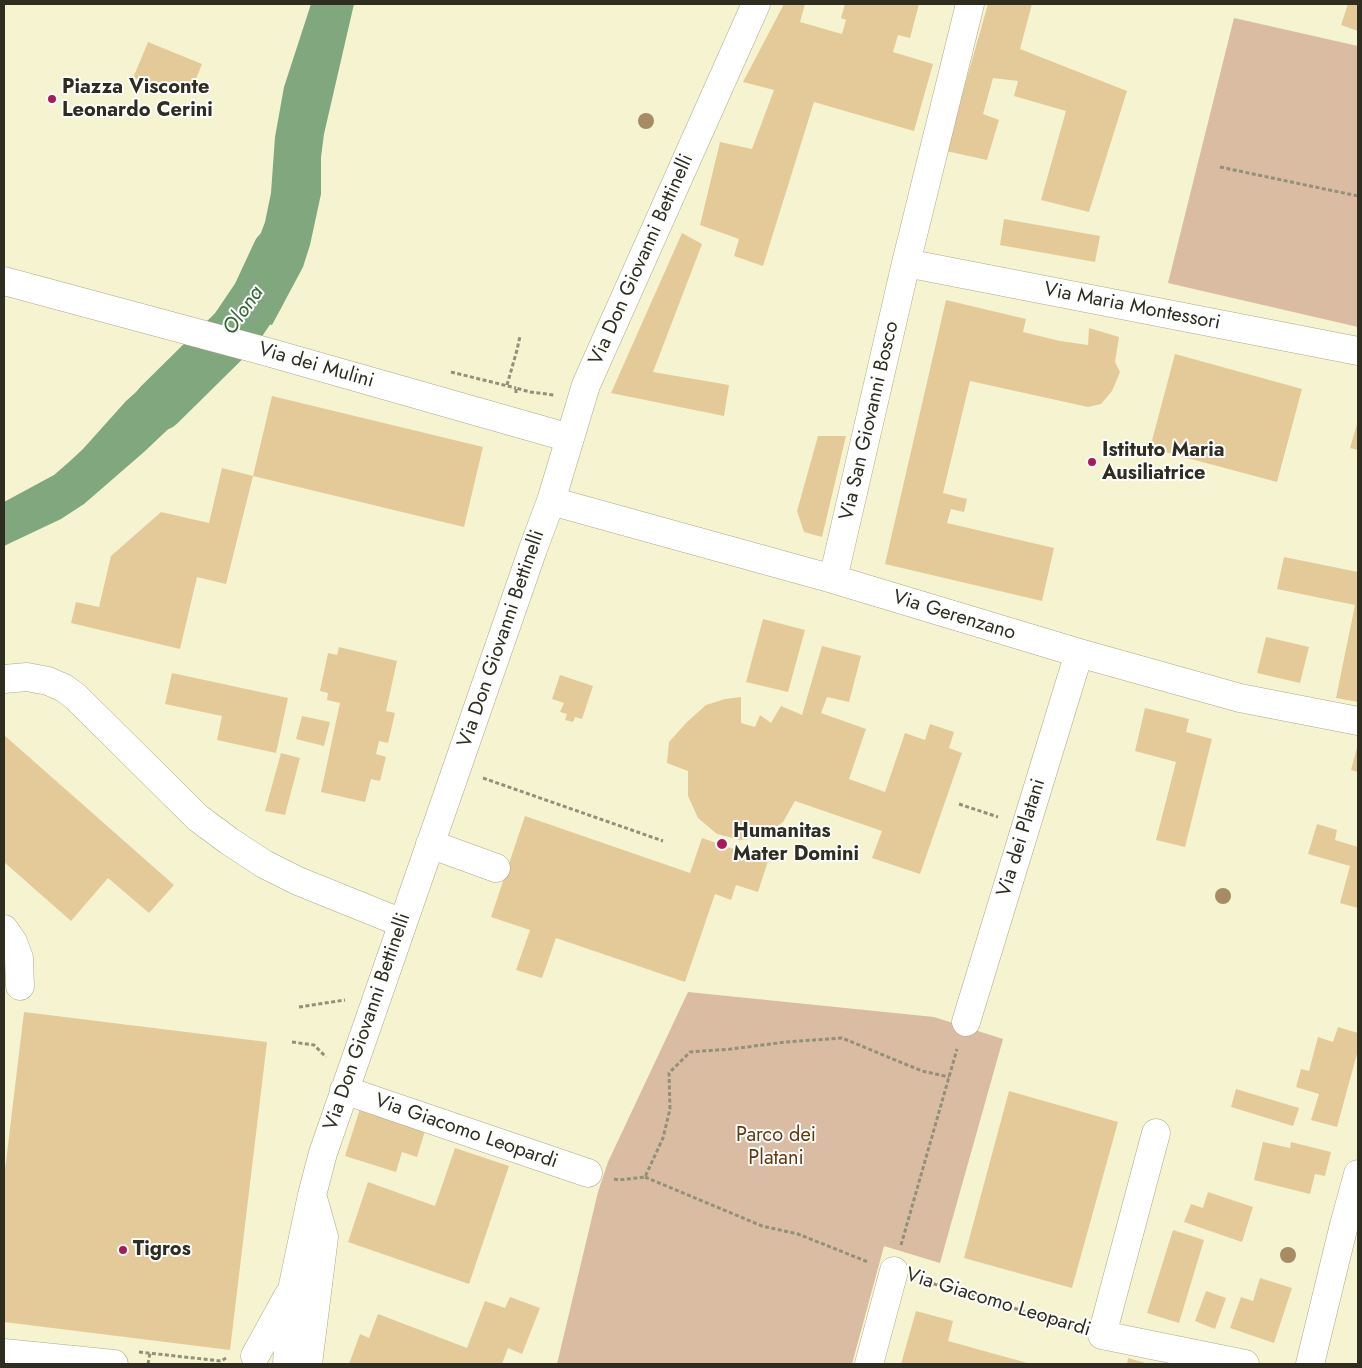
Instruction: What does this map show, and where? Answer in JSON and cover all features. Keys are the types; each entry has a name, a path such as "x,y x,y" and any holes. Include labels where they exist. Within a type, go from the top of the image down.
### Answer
{"street":[{"name":"Via Don Giovanni Bettinelli","path":"287,1364 292,1290 323,1153 456,768 551,501 586,385 756,4"},
{"name":"Via San Giovanni Bosco","path":"833,580 906,263 970,4"},
{"name":"Via Maria Montessori","path":"906,263 1358,351"},
{"name":"Via dei Mulini","path":"4,281 264,351 570,438"},
{"name":"Via Gerenzano","path":"551,501 833,580 1079,653 1240,698 1358,721"},
{"name":"Via dei Platani","path":"966,1022 1079,653"},
{"path":"4,679 27,677 64,688 76,697 194,814 229,841 254,858 298,882 402,923"},
{"path":"430,844 496,868"},
{"path":"4,929 13,942 19,958 20,986"},
{"name":"Via Giacomo Leopardi","path":"344,1090 588,1174"},
{"name":"Via Giacomo Leopardi","path":"1156,1132 1102,1335 1245,1364"},
{"path":"1310,1364 1358,1174"},
{"path":"308,1364 324,1237 312,1196"},
{"path":"869,1364 894,1271"},
{"name":"Via Don Giovanni Bettinelli","path":"243,1359 292,1290"},
{"path":"4,1353 125,1358"},
{"name":"Via Don Giovanni Bettinelli","path":"243,1359 263,1353 272,1354 287,1364"}],"path":[{"path":"1220,166 1358,196"},
{"path":"507,385 520,336"},
{"path":"456,768 662,841"},
{"path":"960,804 1025,825"},
{"path":"894,1271 966,1022"},
{"path":"588,1174 619,1180 645,1177 663,1138 670,1109 669,1074 690,1052 842,1038 922,1071 949,1077"},
{"path":"292,1042 314,1045 325,1056 328,1065"},
{"name":"Via Giacomo Leopardi","path":"645,1177 762,1226 798,1234 894,1271 1102,1335"},
{"path":"125,1358 150,1353 221,1361 243,1359"},
{"path":"148,1364 150,1353"}],"green space":[{"path":"1234,18 1358,46 1358,327 1168,283"},
{"name":"Parco dei Platani","path":"688,992 934,1017 1003,1039 940,1263 884,1246 852,1364 557,1364 598,1192 608,1162"}],"water":[{"path":"311,4 354,4 324,134 321,157 321,194 310,245 303,267 272,325 221,312 258,241 265,222 271,193 275,137 284,87"},
{"path":"184,346 240,361 144,452 84,504 61,519 4,546 4,502 54,475 69,462 126,401"}],"building":[{"path":"784,4 805,4 800,22 842,34 846,20 841,18 845,4 919,4 910,38 898,35 893,52 933,64 914,131 814,102 763,266 734,256 739,239 700,225 720,142 752,149 774,90 743,82"},
{"path":"988,4 1032,4 1020,49 1127,91 1089,212 1041,200 1066,111 1014,96 1018,81 993,78 983,114 999,120 987,160 946,151"},
{"path":"1348,4 1358,4 1358,31 1341,25"},
{"path":"148,42 202,64 190,94 170,86 167,92 133,78"},
{"path":"1004,219 1100,236 1095,262 1000,245"},
{"path":"682,233 702,244 653,372 729,385 724,416 611,393"},
{"path":"946,300 1026,319 1023,332 1060,341 1088,345 1089,328 1119,337 1115,362 1120,372 1112,391 1101,404 1088,407 970,381 943,493 967,499 964,512 951,509 947,523 1054,548 1042,601 885,564"},
{"path":"1175,354 1302,389 1277,482 1150,448"},
{"path":"272,396 483,447 464,527 253,476"},
{"path":"1358,421 1358,450 1350,448"},
{"path":"818,436 846,436 822,537 804,532 797,511"},
{"path":"222,468 253,476 226,584 197,577 180,649 71,623 76,602 99,607 111,556 161,512 209,523"},
{"path":"1284,557 1358,572 1358,702 1336,698 1355,605 1277,589"},
{"path":"763,619 805,630 788,692 746,682"},
{"path":"1266,637 1309,647 1300,683 1257,673"},
{"name":"Humanitas Mater Domini","path":"822,646 861,656 849,702 827,697 821,713 866,729 849,779 885,792 905,733 925,740 930,724 954,732 949,748 962,753 920,874 872,858 882,831 795,801 783,822 764,836 740,840 717,834 698,818 688,796 688,771 667,763 669,742 706,705 725,699 741,697 741,723 755,727 760,715 771,723 781,706 802,715"},
{"path":"339,647 397,661 386,711 395,713 388,743 379,741 376,754 386,757 380,781 371,779 365,802 321,792 340,703 327,700 328,693 320,691 328,653 337,655"},
{"path":"172,673 288,698 276,753 217,740 222,716 165,704"},
{"path":"560,675 593,686 582,719 575,717 573,722 565,720 567,714 560,712 564,703 552,699"},
{"path":"1145,708 1189,719 1186,732 1212,739 1185,847 1156,840 1176,762 1135,751"},
{"path":"302,716 330,722 324,746 296,739"},
{"path":"4,735 174,885 149,913 108,878 71,921 4,862"},
{"path":"1358,744 1358,772 1351,770"},
{"path":"281,753 300,758 285,815 265,811"},
{"path":"525,816 690,873 702,838 768,861 758,892 736,885 731,900 715,894 685,982 556,938 542,978 516,970 530,930 491,917"},
{"path":"1317,824 1337,830 1335,840 1358,847 1358,908 1340,903 1350,866 1308,854"},
{"name":"Tigros","path":"24,1012 267,1042 230,1350 4,1322 4,1178"},
{"path":"1338,1027 1358,1033 1358,1050 1337,1127 1311,1120 1319,1094 1296,1087 1301,1069 1309,1071 1318,1037 1333,1042"},
{"path":"1236,1089 1299,1108 1293,1126 1231,1107"},
{"path":"1009,1091 1118,1122 1072,1288 964,1258"},
{"path":"360,1109 425,1131 417,1157 402,1152 396,1172 345,1156"},
{"path":"1263,1142 1290,1148 1291,1142 1331,1152 1325,1176 1315,1174 1310,1194 1254,1180"},
{"path":"455,1148 509,1166 469,1284 348,1242 368,1182 435,1206"},
{"path":"1208,1192 1253,1207 1242,1242 1184,1222 1191,1204 1203,1208"},
{"path":"1173,1230 1204,1240 1179,1323 1147,1313"},
{"path":"1260,1278 1292,1288 1274,1343 1230,1328 1241,1297 1253,1301"},
{"path":"1206,1291 1226,1298 1215,1329 1195,1321"},
{"path":"510,1297 540,1308 522,1354 508,1348 502,1364 349,1364 360,1334 369,1338 378,1314 467,1348 485,1301 505,1308"},
{"path":"916,1311 953,1321 948,1341 1031,1364 901,1364"},
{"path":"1128,1358 1149,1364 1127,1364"}],"waterway":[{"name":"Olona","path":"159,405 235,330 258,296 278,253"}],"place":[{"name":"Piazza Visconte Leonardo Cerini","path":"52,99"},
{"name":"Istituto Maria Ausiliatrice","path":"1092,462"},
{"name":"Humanitas Mater Domini","path":"722,844"},
{"name":"Tigros","path":"123,1250"}]}
